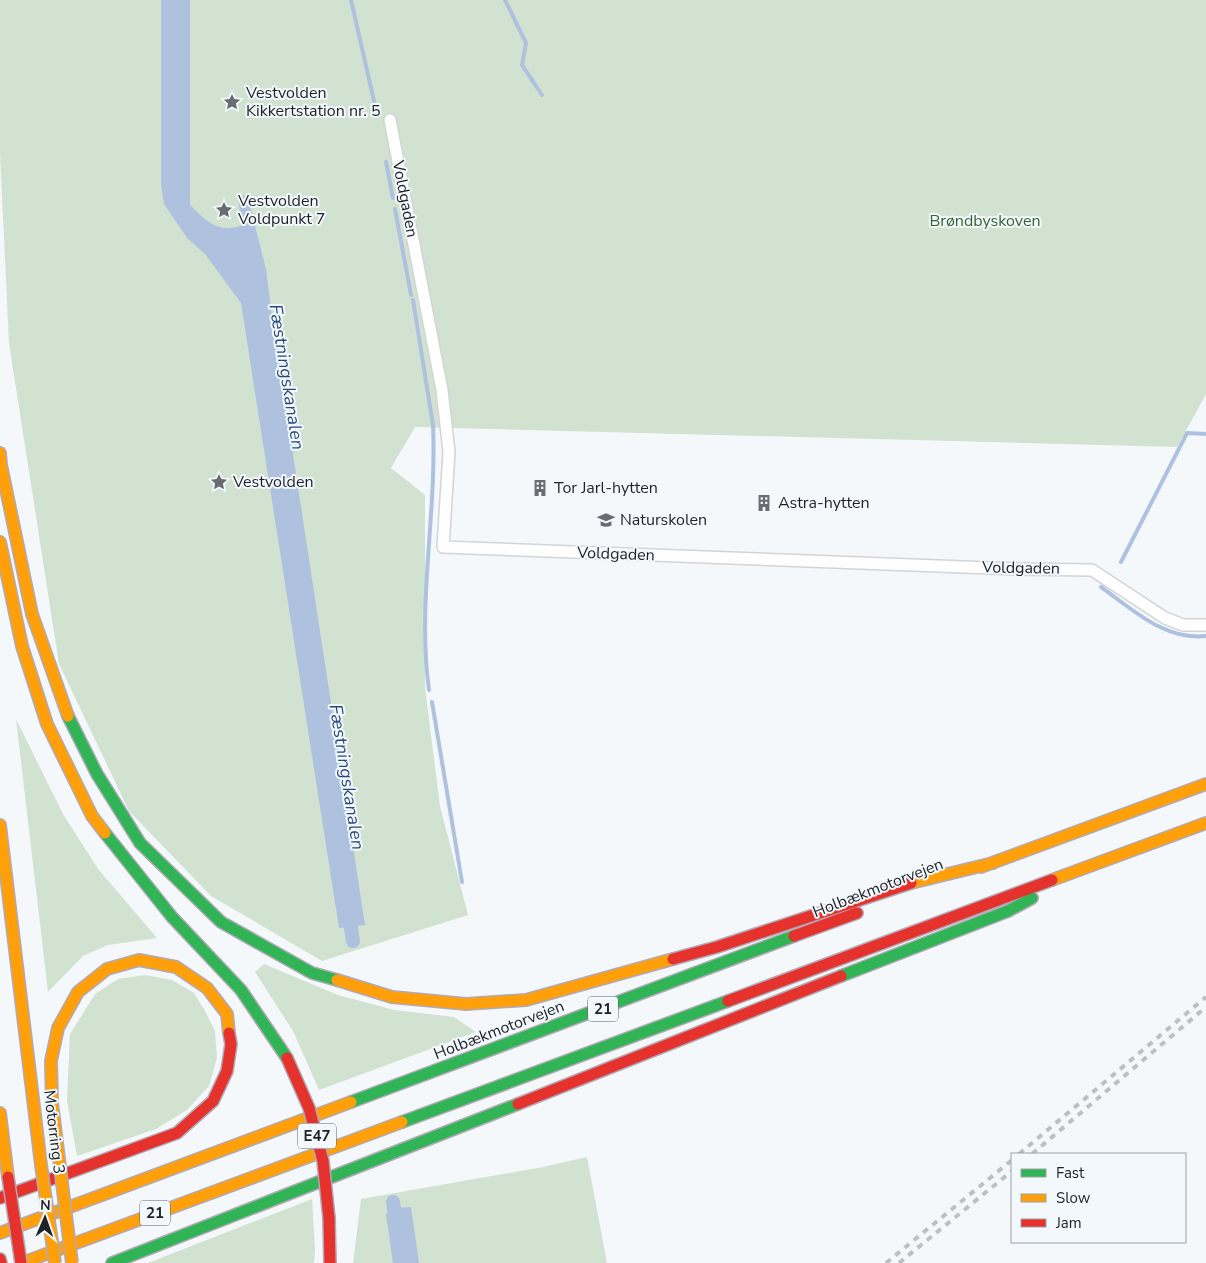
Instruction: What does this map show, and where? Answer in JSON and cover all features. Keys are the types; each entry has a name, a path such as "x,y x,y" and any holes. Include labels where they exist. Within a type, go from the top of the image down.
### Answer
{"highway":[{"path":"0,453 32,614 64,708 97,774 140,843 220,922 312,973 392,997 466,1004 526,1000 717,947 901,885 993,863"},
{"name":"E47","path":"0,542 22,646 47,724 92,816 172,917 242,990 288,1058 310,1108 321,1152 329,1218 330,1263"},
{"name":"Holbækmotorvejen","path":"0,1233 1206,784"},
{"name":"21","path":"21,1263 1206,823"},
{"name":"Motorring 3","path":"0,825 41,1165 56,1263"},
{"path":"112,1263 1008,911 1099,863"},
{"path":"0,1198 177,1133 213,1101 227,1071 231,1044 227,1014 208,988 176,967 139,960 107,969 78,992 58,1028 51,1061 52,1103 58,1159 72,1263"},
{"path":"0,1113 21,1263"},
{"path":"0,1259 1,1263"}],"street":[{"name":"Voldgaden","path":"390,120 442,390 449,452 443,547 1016,569 1092,570 1165,618 1183,625 1206,625"}],"green space":[{"name":"Brøndbyskoven","path":"0,0 1206,0 1206,394 1177,447 415,427 391,468 425,495 425,688 440,806 468,915 322,961 211,896 129,811 59,664 9,343 0,154"},
{"path":"16,719 63,814 98,869 157,938 108,945 83,956 48,992"},
{"path":"264,964 338,995 394,1010 454,1017 476,1032 319,1090 293,1031 255,972"},
{"path":"145,975 172,980 194,993 205,1011 215,1031 217,1058 209,1086 187,1110 156,1129 77,1156 67,1101 70,1034 95,994 118,979"},
{"path":"587,1157 607,1263 353,1263 361,1199 543,1167"},
{"path":"312,1199 314,1263 148,1263"}],"water":[{"path":"161,0 190,0 190,205 207,221 220,227 234,228 242,225 238,199 247,194 266,269 365,925 339,928 241,303 205,254 187,238 164,204 161,184"},
{"path":"411,1207 419,1263 393,1263 386,1214 394,1208"}],"waterway":[{"path":"351,0 374,101"},
{"path":"505,0 526,43 522,65 542,95"},
{"path":"386,162 393,198"},
{"path":"395,209 411,295"},
{"path":"413,300 433,425 432,491 425,624 429,690"},
{"path":"1121,562 1187,433 1206,434"},
{"path":"1101,587 1150,622 1177,634 1206,636"},
{"path":"432,702 462,882"},
{"name":"Fæstningskanalen","path":"348,909 353,941"},
{"name":"Fæstningskanalen","path":"393,1202 403,1263"}],"railway":[{"path":"1020,1153 1206,997"},
{"path":"1033,1153 1206,1007"},
{"path":"886,1263 1011,1161"},
{"path":"899,1263 1011,1172"}],"traffic: fast":[{"path":"68,716 97,774 140,843 221,922 312,973 337,980"},
{"path":"105,833 172,917 241,990 287,1058"},
{"path":"841,976 1008,911 1032,898"},
{"path":"351,1102 794,936"},
{"path":"402,1122 728,1001"},
{"path":"112,1263 518,1104"}],"traffic: slow":[{"path":"0,453 32,614 68,716"},
{"path":"0,542 22,646 47,724 92,816 105,833"},
{"path":"981,867 1206,784"},
{"path":"1052,880 1206,823"},
{"path":"0,825 41,1165"},
{"path":"911,883 993,863"},
{"path":"337,980 392,997 466,1004 526,1000 673,959"},
{"path":"59,1159 52,1103 51,1061 58,1028 78,992 107,969 139,960 176,967 207,988 227,1014 229,1033"},
{"path":"0,1233 351,1102"},
{"path":"0,1113 8,1177"},
{"path":"22,1263 402,1122"},
{"path":"59,1159 72,1263"},
{"path":"41,1165 55,1263"}],"traffic: jam":[{"path":"728,1001 1052,880"},
{"path":"673,959 717,947 911,883"},
{"path":"794,936 857,913"},
{"path":"518,1104 841,976"},
{"path":"0,1198 177,1133 213,1101 227,1071 231,1044 229,1033"},
{"path":"287,1058 309,1108 323,1161 329,1218"},
{"path":"8,1177 21,1263"},
{"path":"329,1218 330,1263"},
{"path":"0,1259 1,1263"}],"place":[{"name":"Vestvolden Kikkertstation nr. 5","path":"232,102"},
{"name":"Vestvolden Voldpunkt 7","path":"224,210"},
{"name":"Vestvolden","path":"219,482"},
{"name":"Tor Jarl-hytten","path":"540,488"},
{"name":"Astra-hytten","path":"764,503"},
{"name":"Naturskolen","path":"606,520"}]}
